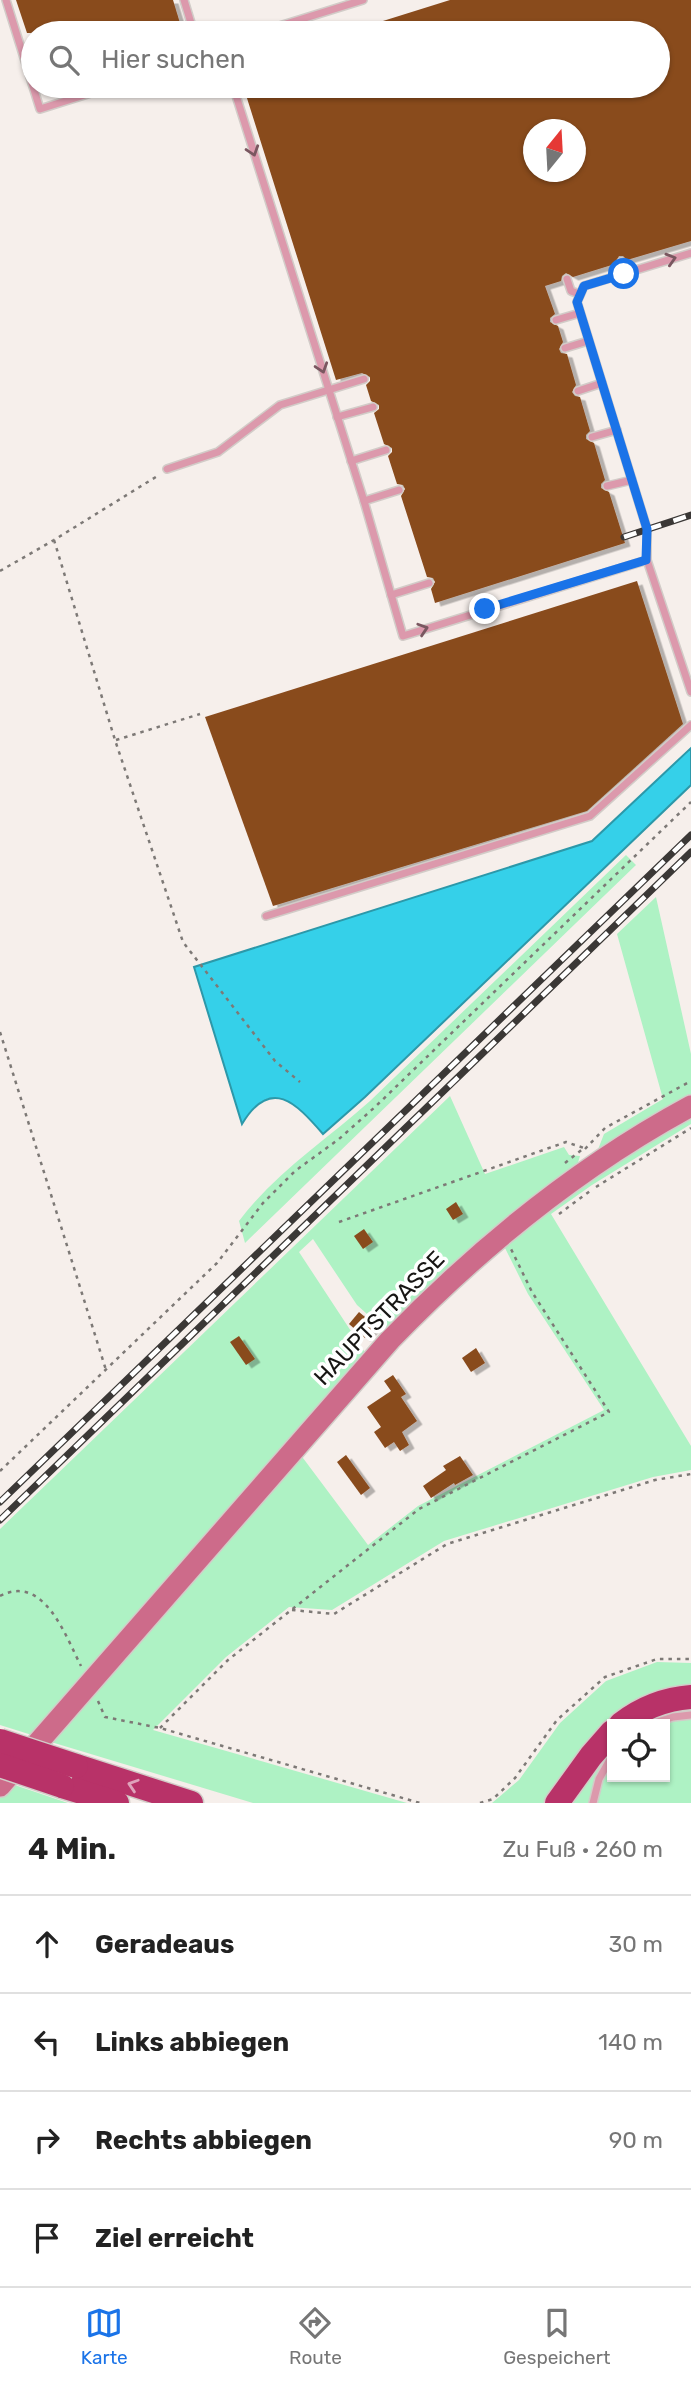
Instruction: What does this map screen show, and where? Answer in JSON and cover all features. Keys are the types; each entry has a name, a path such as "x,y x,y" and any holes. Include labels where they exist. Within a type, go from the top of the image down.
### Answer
{"highway":[{"path":"630,1719 655,1704 691,1697"},
{"path":"557,1803 607,1738"},
{"path":"0,1741 117,1803"},
{"path":"0,1765 69,1776 191,1803"}],"main road":[{"name":"HAUPTSTRASSE","path":"0,1786 94,1690 298,1444 390,1340 445,1284 507,1241 589,1156 691,1106"}],"lane":[{"path":"6,0 21,48"},
{"path":"184,0 190,21"},
{"path":"296,21 363,0"},
{"path":"37,98 40,109 75,98"},
{"path":"237,98 403,636 646,560"},
{"path":"691,253 584,286 577,302 647,529 646,560 691,692"},
{"path":"621,262 624,274"},
{"path":"567,279 571,291 579,295"},
{"path":"556,320 580,313"},
{"path":"565,348 587,338"},
{"path":"167,469 218,452 281,405 364,379"},
{"path":"578,391 602,383"},
{"path":"337,417 373,407"},
{"path":"592,437 617,430"},
{"path":"351,461 386,450"},
{"path":"607,486 632,480"},
{"path":"363,502 399,490"},
{"path":"391,595 429,583"},
{"path":"266,916 590,816 691,724"},
{"path":"667,1719 691,1715"},
{"path":"593,1803 598,1779 607,1764"}],"path":[{"path":"0,571 167,469"},
{"path":"54,540 115,740 183,942 275,1061 300,1082"},
{"path":"115,740 200,713"},
{"path":"0,1471 217,1263 262,1203 295,1171 339,1139 375,1107 691,802"},
{"path":"0,1032 106,1370"},
{"path":"339,1222 566,1142 589,1156 605,1128 691,1081"},
{"path":"552,1219 594,1188 691,1128"},
{"path":"160,1728 228,1660 419,1509 610,1412 531,1292 507,1241"},
{"path":"292,1610 334,1614 447,1544 655,1480 691,1474"},
{"path":"0,1595 24,1591 43,1600 53,1612 94,1690 105,1717 160,1728 420,1803"},
{"path":"480,1803 493,1799 515,1778 557,1720 605,1677 657,1659 691,1659"}],"green space":[{"path":"626,855 636,865 245,1243 239,1221 268,1188 370,1101"},
{"path":"656,897 691,1054 691,1096 597,1152 604,1134 663,1099 617,934"},
{"path":"450,1096 485,1174 564,1147 569,1155 580,1156 577,1166 387,1332 357,1305 313,1239 299,1252 366,1354 35,1736 0,1725 0,1529"},
{"path":"691,1115 691,1124 592,1185 551,1214 691,1446 691,1470 653,1477 444,1541 332,1610 289,1607 226,1657 153,1730 407,1803 253,1803 51,1742 300,1454 368,1545 418,1506 604,1410 528,1294 503,1244 559,1200"},
{"path":"657,1662 691,1663 691,1689 682,1689 643,1719 607,1719 607,1747 561,1782 544,1803 492,1803 519,1780 560,1723 606,1681"},
{"path":"691,1706 691,1803 566,1803 607,1750 607,1782 670,1782 670,1719 643,1719"},
{"path":"0,1780 68,1803 0,1803"}],"water":[{"path":"691,748 691,785 323,1134 303,1113 283,1099 263,1101 242,1124 194,967 592,841"}],"building":[{"path":"16,0 173,0 179,21 23,21"},
{"path":"450,0 691,0 691,241 627,260 619,256 615,264 573,277 566,273 561,281 545,286 555,314 550,318 550,322 558,326 563,342 559,349 561,353 567,354 576,385 572,392 580,397 590,431 586,439 594,443 605,480 601,488 609,492 625,543 435,603 431,589 435,582 433,578 427,577 401,496 405,489 403,485 397,484 388,456 392,448 384,444 374,413 379,409 379,405 371,401 366,385 370,377 362,373 336,380 247,98 670,98 670,21 383,21"},
{"path":"637,581 683,724 587,811 273,906 205,717"},
{"path":"456,1202 463,1214 453,1220 446,1209"},
{"path":"364,1229 373,1242 363,1249 354,1236"},
{"path":"359,1312 376,1326 365,1338 349,1324"},
{"path":"239,1336 255,1359 246,1365 230,1342"},
{"path":"476,1348 485,1363 471,1372 462,1358"},
{"path":"393,1375 406,1394 401,1397 417,1421 402,1432 409,1445 400,1451 394,1442 385,1448 374,1432 381,1427 367,1407 391,1391 384,1381"},
{"path":"346,1455 370,1488 361,1495 337,1462"},
{"path":"460,1456 473,1475 455,1485 454,1483 431,1498 423,1486 446,1470 443,1466"}],"railway":[{"path":"624,537 691,515"},
{"path":"0,1502 691,835"},
{"path":"0,1520 691,852"}],"route":[{"path":"485,609 646,560 647,529 577,302 584,286 624,274"}]}
